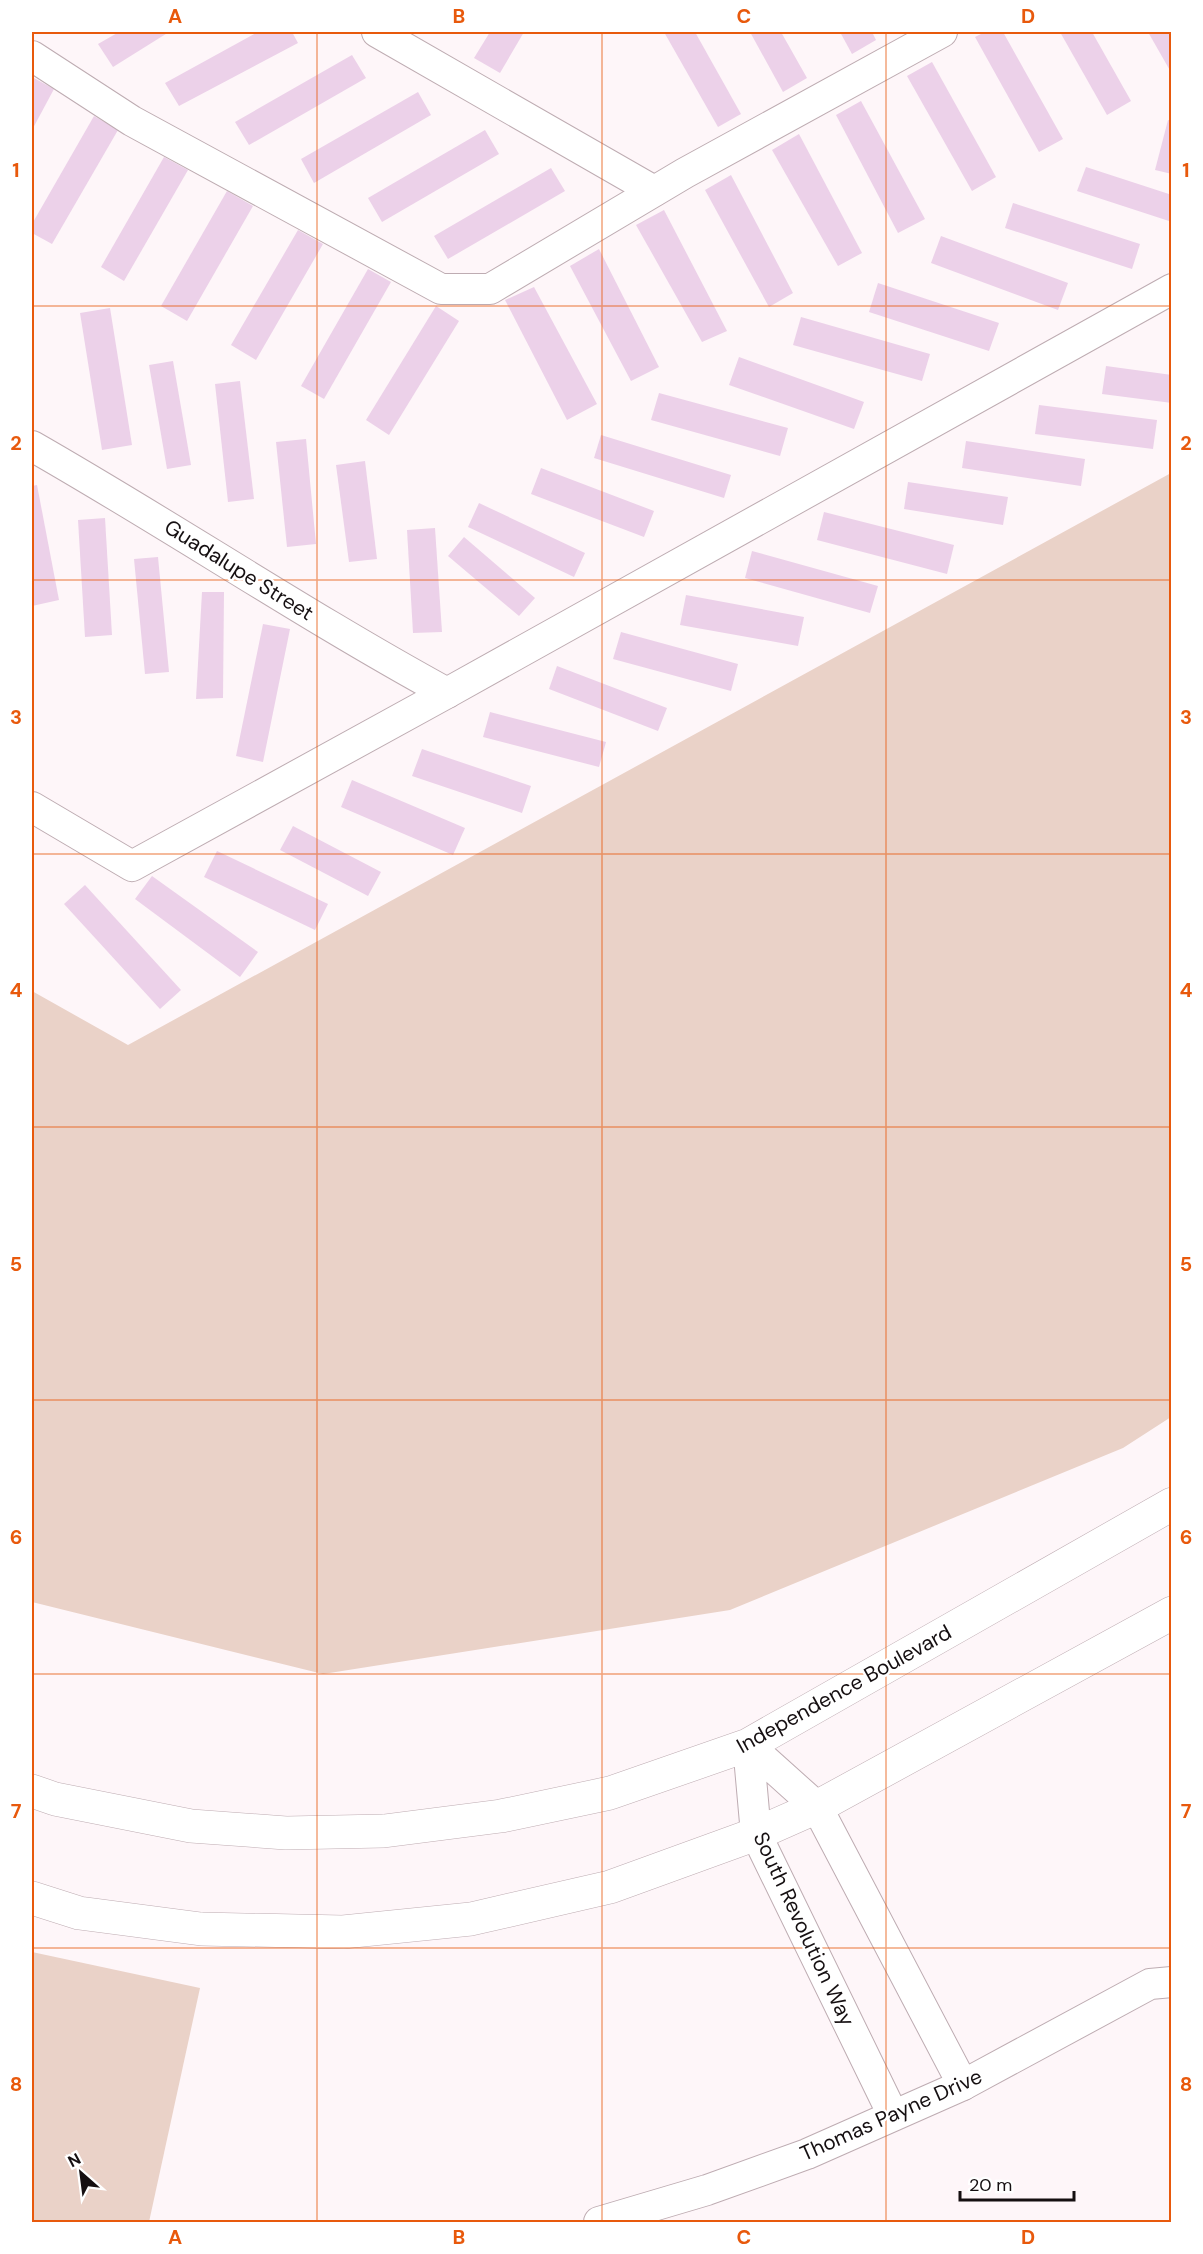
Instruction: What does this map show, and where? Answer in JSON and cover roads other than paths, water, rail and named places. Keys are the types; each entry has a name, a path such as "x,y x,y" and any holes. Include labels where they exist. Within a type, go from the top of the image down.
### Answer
{"main road":[{"name":"Independence Boulevard","path":"32,1791 55,1799 191,1826 285,1833 384,1831 501,1815 610,1793 748,1745 1172,1504"},
{"path":"32,1898 79,1913 201,1929 343,1932 471,1919 610,1887 756,1834 817,1807 1172,1613"}],"street":[{"path":"377,32 654,191"},
{"path":"32,56 132,121 441,289 490,289 654,191 942,32"},
{"path":"32,807 132,866 1172,289"},
{"name":"Guadalupe Street","path":"32,446 101,485 369,651 447,693"},
{"path":"748,1745 817,1807 963,2085"},
{"name":"South Revolution Way","path":"748,1745 756,1834 892,2115"},
{"name":"Thomas Payne Drive","path":"598,2223 707,2190 785,2162 963,2085 1150,1984 1172,1982"}]}
